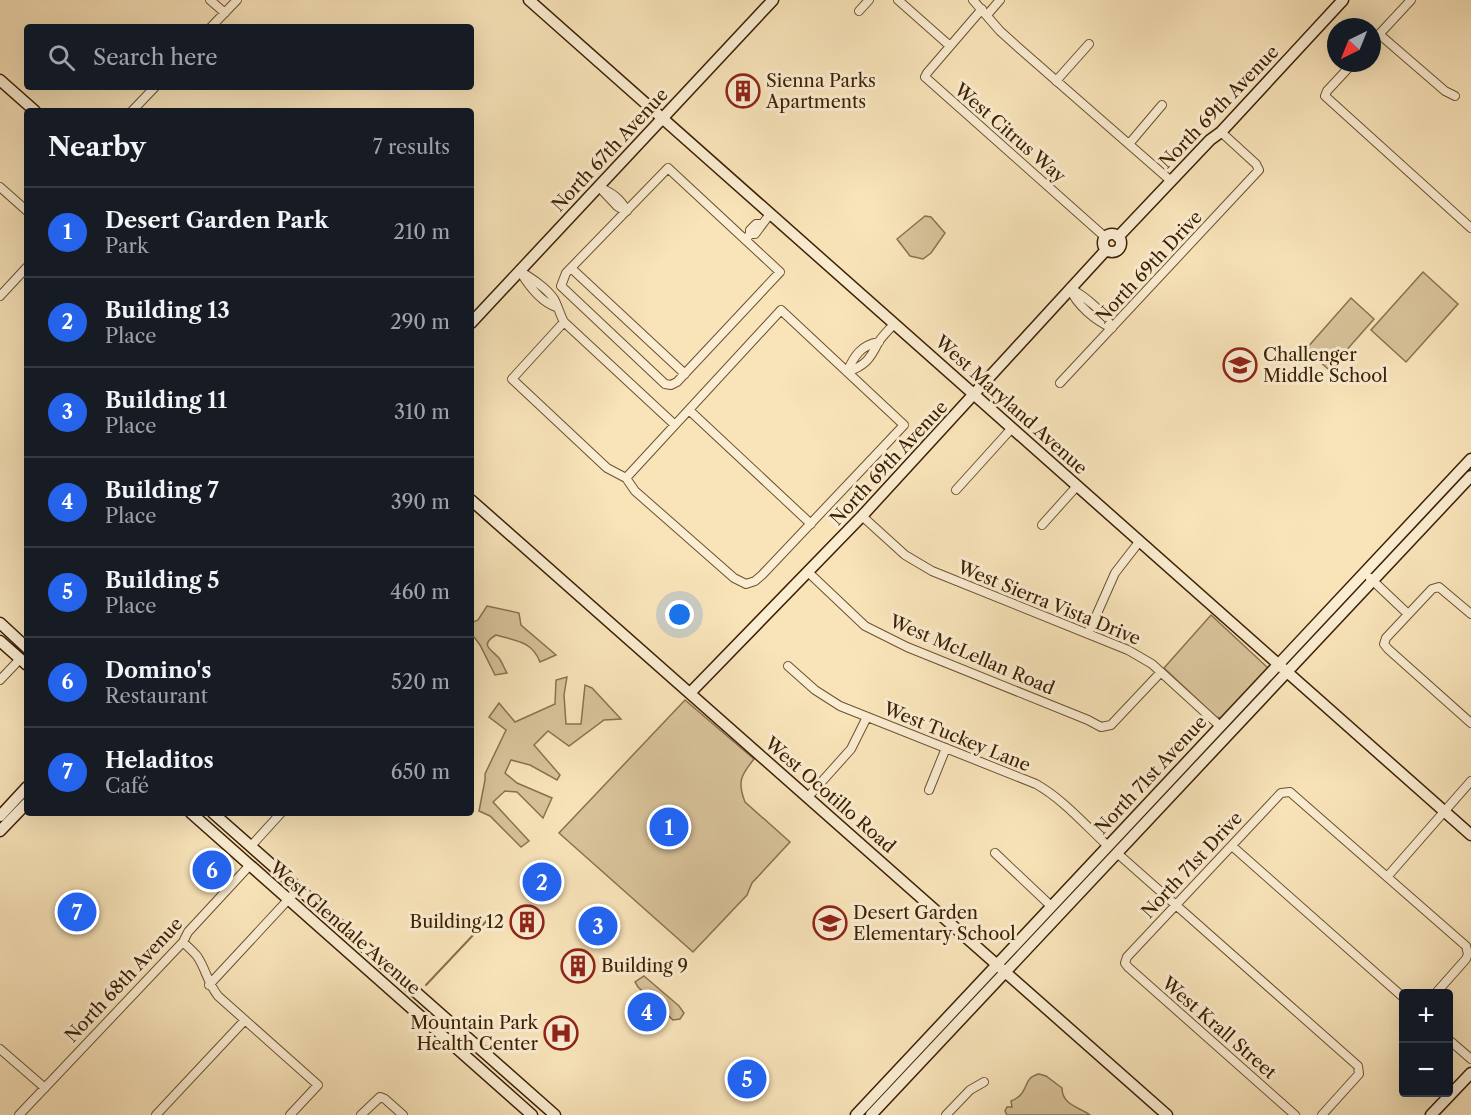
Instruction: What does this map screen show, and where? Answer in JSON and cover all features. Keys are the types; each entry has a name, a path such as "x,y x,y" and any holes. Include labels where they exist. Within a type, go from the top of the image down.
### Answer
{"street":[{"path":"210,0 225,13"},
{"path":"214,24 237,0"},
{"name":"West Maryland Avenue","path":"529,0 1471,835"},
{"name":"North 67th Avenue","path":"474,320 773,0"},
{"path":"859,11 869,0"},
{"path":"898,0 950,46"},
{"path":"973,0 1000,31 1171,181"},
{"name":"West Citrus Way","path":"1000,0 950,46 925,77 1105,237"},
{"name":"North 69th Avenue","path":"690,693 862,516 1106,250 1114,252 1118,249 1120,244 1118,237 1210,140 1221,132 1343,0"},
{"path":"1381,32 1412,0"},
{"path":"1381,36 1444,92 1455,96"},
{"path":"1056,81 1089,44"},
{"path":"1345,72 1325,96 1471,228"},
{"path":"0,80 32,108"},
{"path":"135,108 152,90"},
{"path":"1129,144 1162,105"},
{"name":"North 69th Drive","path":"1060,383 1259,170 1256,164 1221,132"},
{"path":"668,168 748,237 780,272 685,374 671,386 665,384 648,369 561,286 562,280 571,268 627,211 668,168"},
{"path":"0,187 24,209"},
{"path":"599,187 622,201 627,211"},
{"path":"748,237 750,230 756,224 761,224 770,214"},
{"path":"1106,250 1103,244 1105,237 1111,234 1118,237"},
{"path":"571,268 685,374"},
{"path":"0,296 24,270"},
{"path":"520,271 529,286 549,304 556,307 564,322 675,425"},
{"path":"1070,288 1074,298 1103,324 1112,328"},
{"path":"564,322 512,379 607,468 626,478 635,491 714,561 734,578 746,584 762,575 904,425 781,309 626,478"},
{"path":"848,372 860,368 876,352 879,342 894,324"},
{"path":"689,410 811,524"},
{"path":"956,490 1012,428"},
{"name":"North 71st Avenue","path":"1369,577 1471,459"},
{"name":"North 71st Avenue","path":"856,1115 1117,853 1282,669 1369,577 1471,476"},
{"path":"1042,525 1077,486"},
{"name":"West Ocotillo Road","path":"474,503 1167,1115"},
{"name":"West Sierra Vista Drive","path":"862,516 905,555 932,571 1136,653 1161,672 1220,726"},
{"path":"1088,634 1115,573 1139,542"},
{"name":"West McLellan Road","path":"808,572 865,626 907,647 1101,727 1106,728 1111,725 1161,672"},
{"path":"1369,577 1408,614"},
{"path":"1471,614 1439,587 1432,589 1386,638 1384,644 1471,723"},
{"path":"0,623 24,645"},
{"path":"0,641 23,662 0,680"},
{"name":"West Tuckey Lane","path":"788,666 827,699 1051,792 1108,846"},
{"name":"North 71st Avenue","path":"871,1115 1001,968 1051,906 1220,726 1282,669"},
{"path":"808,797 851,749 867,717"},
{"path":"929,790 946,748"},
{"path":"1439,989 1466,959 1468,954 1466,946 1387,877 1471,781"},
{"path":"0,816 24,790"},
{"name":"North 71st Drive","path":"1125,963 1127,957 1285,791 1290,792 1387,877"},
{"path":"0,831 24,806"},
{"name":"West Glendale Avenue","path":"194,816 532,1115"},
{"name":"West Glendale Avenue","path":"216,816 555,1115"},
{"path":"209,829 216,824 234,839 251,846 278,816"},
{"path":"1232,846 1399,994"},
{"path":"995,853 1051,906"},
{"path":"1117,853 1358,1066 1359,1074 1322,1115"},
{"name":"North 68th Avenue","path":"19,1115 183,942 188,932 250,865"},
{"path":"209,985 299,888"},
{"path":"183,942 196,954 209,985 218,996 318,1085 290,1115"},
{"name":"West Krall Street","path":"1125,963 1295,1115"},
{"path":"156,1115 246,1020"},
{"path":"1453,1042 1471,1059"},
{"path":"0,1048 45,1088"},
{"path":"473,1062 483,1051"},
{"path":"1431,1115 1471,1073"},
{"path":"946,1115 970,1090 984,1082"},
{"path":"361,1115 380,1097 403,1115"}],"shaded area":[{"path":"925,216 931,217 945,233 931,253 923,259 910,256 897,239"},
{"path":"1423,272 1458,304 1406,362 1371,330"},
{"path":"1351,298 1374,319 1329,370 1306,349"},
{"path":"487,606 519,613 521,625 556,655 540,662 528,646 496,635 487,644 499,658 507,673 495,675 474,637 474,622 478,620"},
{"path":"1211,615 1267,667 1267,670 1221,718 1216,717 1164,668"},
{"path":"567,677 564,695 566,724 581,724 585,685 592,688 621,719 604,720 569,746 548,731 534,745 560,775 557,780 530,765 511,760 505,773 517,783 552,798 543,818 517,792 505,791 493,802 529,841 521,847 490,816 479,811 485,774 506,730 489,717 499,703 515,722 555,704 556,680"},
{"path":"685,700 754,759 742,779 741,789 745,802 790,842 752,883 747,895 693,952 559,833"},
{"path":"644,976 679,1006 684,1013 680,1019 673,1020 638,987 635,982"},
{"path":"1039,1074 1046,1076 1062,1088 1068,1102 1090,1115 1007,1115 1005,1111 1007,1107 1012,1107 1011,1101 1021,1094 1033,1076"}],"waterway":[{"path":"426,985 493,914"}],"place":[{"name":"Sienna Parks Apartments","path":"743,91"},
{"name":"Challenger Middle School","path":"1240,365"},
{"name":"Desert Garden Park","path":"669,827"},
{"name":"Domino's","path":"212,870"},
{"name":"Building 13","path":"542,882"},
{"name":"Heladitos","path":"77,912"},
{"name":"Building 12","path":"527,922"},
{"name":"Desert Garden Elementary School","path":"830,923"},
{"name":"Building 11","path":"598,926"},
{"name":"Building 9","path":"578,966"},
{"name":"Building 7","path":"647,1012"},
{"name":"Mountain Park Health Center","path":"561,1033"},
{"name":"Building 5","path":"747,1079"}]}
